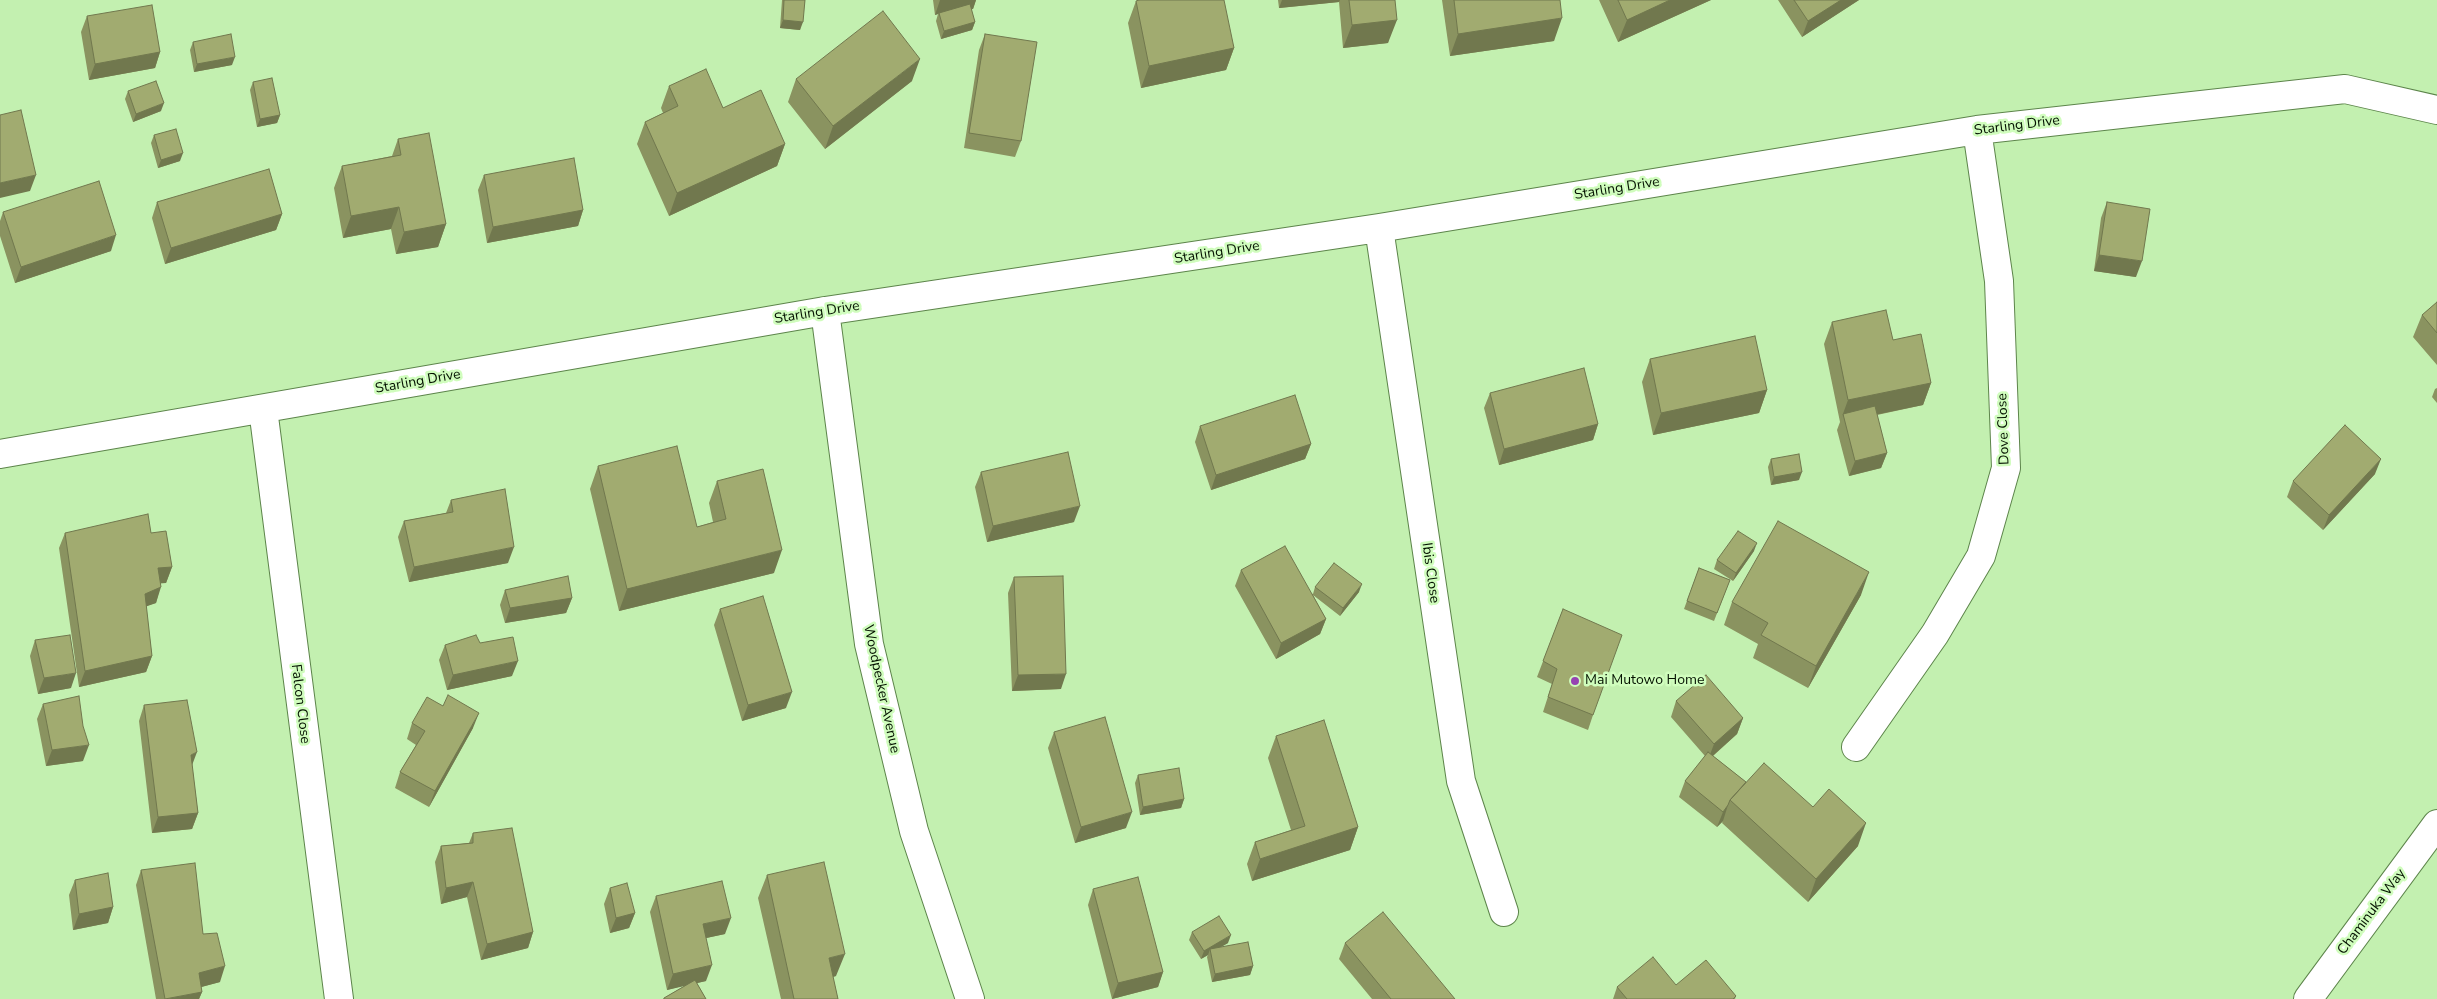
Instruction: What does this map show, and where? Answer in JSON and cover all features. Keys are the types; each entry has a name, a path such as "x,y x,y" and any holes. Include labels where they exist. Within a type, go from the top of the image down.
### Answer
{"street":[{"name":"Starling Drive","path":"0,454 825,311 1379,228 1977,130 2345,89 2437,110"},
{"name":"Dove Close","path":"1856,748 1935,634 1981,556 2006,468 1999,281 1977,130"},
{"name":"Ibis Close","path":"1379,228 1461,781 1504,912"},
{"name":"Woodpecker Avenue","path":"825,311 869,644 914,832 970,999"},
{"name":"Falcon Close","path":"263,409 339,999"},
{"name":"Chaminuka Way","path":"2308,999 2437,824"}],"building":[{"path":"784,0 805,0 803,22 783,20"},
{"path":"1224,0 1234,48 1149,66 1136,1"},
{"path":"1349,0 1395,0 1397,20 1352,25"},
{"path":"1454,0 1560,0 1562,18 1458,34"},
{"path":"1618,0 1670,0 1627,20"},
{"path":"1794,0 1841,0 1808,21"},
{"path":"970,4 975,22 944,31 939,13"},
{"path":"152,5 160,52 95,64 87,16"},
{"path":"883,11 920,59 833,126 796,79"},
{"path":"231,34 235,57 197,64 193,42"},
{"path":"985,34 1037,42 1021,141 969,133"},
{"path":"706,69 723,108 761,90 785,144 677,193 645,122 678,106 669,86"},
{"path":"272,78 280,115 260,119 253,82"},
{"path":"156,81 164,103 136,114 128,91"},
{"path":"21,110 36,175 0,183 0,115"},
{"path":"176,129 183,153 161,160 154,135"},
{"path":"429,133 446,224 404,232 399,207 351,216 342,166 401,155 398,139"},
{"path":"574,158 583,210 493,227 484,175"},
{"path":"269,169 282,214 171,248 157,202"},
{"path":"99,181 116,235 21,267 3,212"},
{"path":"2107,202 2150,209 2142,261 2099,255"},
{"path":"2437,302 2437,333 2422,315"},
{"path":"1886,310 1893,340 1921,334 1931,383 1848,400 1832,322"},
{"path":"1755,336 1767,390 1661,413 1650,359"},
{"path":"1584,368 1598,424 1504,449 1490,393"},
{"path":"1295,395 1311,444 1216,475 1200,426"},
{"path":"1875,406 1887,453 1855,461 1843,414"},
{"path":"2345,425 2381,459 2329,515 2293,481"},
{"path":"677,446 697,527 726,519 717,481 763,469 782,550 627,589 598,466"},
{"path":"1068,452 1080,506 993,526 981,472"},
{"path":"1799,454 1802,472 1774,477 1771,459"},
{"path":"505,489 514,547 414,567 404,521 453,512 451,500"},
{"path":"148,514 151,533 166,531 172,567 158,568 161,587 145,594 152,656 85,671 65,533"},
{"path":"1778,521 1869,572 1816,666 1761,635 1768,623 1732,602"},
{"path":"1738,531 1757,543 1736,573 1717,560"},
{"path":"1285,546 1326,619 1281,643 1241,570"},
{"path":"1334,563 1362,584 1343,608 1315,587"},
{"path":"1699,568 1730,580 1717,613 1687,601"},
{"path":"568,576 572,598 510,608 505,590"},
{"path":"1063,576 1066,674 1018,675 1014,577"},
{"path":"763,596 792,692 748,705 720,609"},
{"name":"Mai Mutowo Home","path":"1563,609 1622,635 1593,715 1548,697 1557,669 1543,661"},
{"path":"70,635 76,673 44,678 35,640"},
{"path":"476,635 480,643 513,637 518,661 453,675 445,645"},
{"path":"1706,675 1743,718 1714,744 1676,701"},
{"path":"448,695 479,713 435,791 400,772 425,731 412,723 427,697 443,706"},
{"path":"79,696 83,726 89,745 52,750 43,704"},
{"path":"187,700 197,752 191,755 198,813 158,817 144,705"},
{"path":"1105,717 1132,812 1081,827 1054,732"},
{"path":"1324,720 1358,827 1260,859 1255,842 1305,826 1276,736"},
{"path":"1708,752 1746,782 1730,800 1723,812 1685,781"},
{"path":"1764,763 1813,807 1829,789 1866,823 1816,879 1730,800"},
{"path":"1179,768 1184,799 1143,807 1138,775"},
{"path":"512,828 533,932 487,944 473,882 446,888 441,846 473,843 473,833"},
{"path":"824,862 845,954 829,958 838,999 794,999 767,875"},
{"path":"195,863 203,934 217,933 225,966 199,973 202,992 165,999 141,870"},
{"path":"108,873 113,907 79,914 75,880"},
{"path":"1138,877 1163,972 1118,983 1093,889"},
{"path":"722,881 731,918 703,924 712,965 673,974 656,896"},
{"path":"627,883 635,913 616,918 610,888"},
{"path":"1383,912 1455,999 1391,999 1345,943"},
{"path":"1219,916 1231,935 1204,951 1192,932"},
{"path":"1248,942 1253,966 1215,974 1210,949"},
{"path":"1653,957 1676,985 1706,960 1736,996 1733,999 1627,999 1617,987"},
{"path":"695,980 706,999 664,999 664,998"}],"place":[{"name":"Mai Mutowo Home","path":"1575,681"}]}
